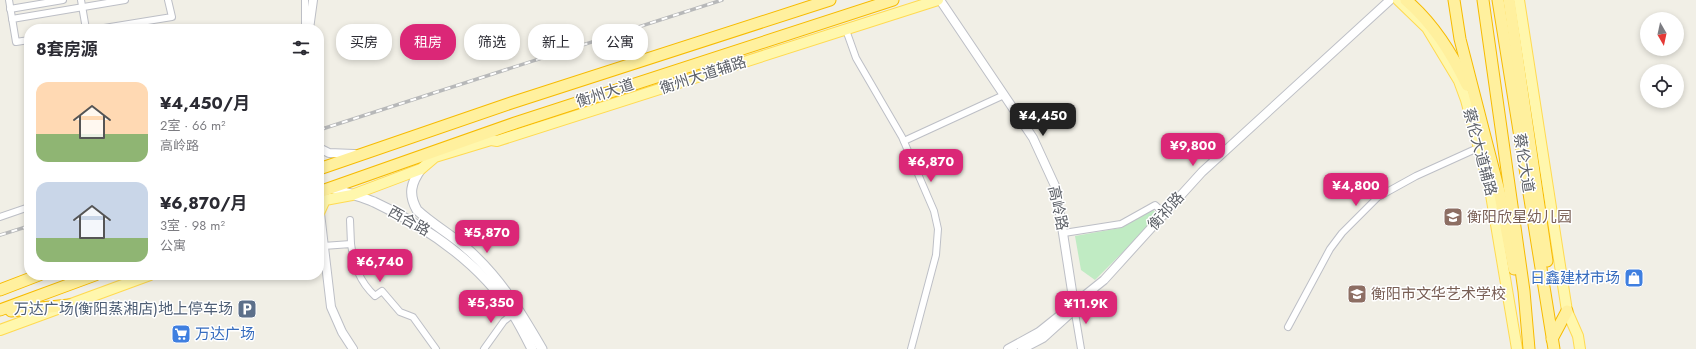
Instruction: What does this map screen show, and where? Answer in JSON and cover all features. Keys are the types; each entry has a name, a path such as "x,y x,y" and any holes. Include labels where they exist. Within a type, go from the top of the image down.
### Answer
{"highway":[{"name":"衡州大道","path":"324,167 511,103 830,0"},
{"name":"衡州大道","path":"324,194 330,188 437,153 650,78 893,0"},
{"path":"1406,0 1429,23 1458,64 1468,88 1483,143 1500,196 1527,335"},
{"path":"1454,0 1460,38 1483,143"},
{"name":"蔡伦大道","path":"1483,0 1524,291 1529,349"},
{"name":"蔡伦大道","path":"1498,0 1553,344"},
{"path":"1509,0 1544,235 1553,344"},
{"path":"1518,56 1529,67"},
{"path":"1523,92 1531,81"},
{"path":"0,290 26,280"},
{"path":"0,311 82,280"},
{"path":"0,311 69,304"},
{"path":"1553,344 1567,311"}],"main road":[{"name":"衡州大道辅路","path":"324,196 352,195 422,170 437,153 491,140 497,141 939,0"},
{"name":"蔡伦大道辅路","path":"1396,0 1426,28 1444,54 1464,94 1483,143 1518,349"},
{"path":"1518,0 1567,311 1578,336 1580,349"},
{"name":"西合路","path":"422,170 414,178 412,186 413,202 417,210 465,247 490,271 520,310 542,349"},
{"name":"西合路","path":"330,188 373,202 434,234 484,277 513,314 532,349"},
{"path":"0,330 136,280"}],"street":[{"path":"9,0 16,42 24,41"},
{"path":"10,9 63,0"},
{"path":"81,0 85,24"},
{"path":"12,19 125,0"},
{"path":"129,24 172,17 168,0"},
{"path":"304,24 305,0"},
{"path":"310,24 313,0"},
{"name":"高岭路","path":"939,0 1033,138 1056,188 1074,307"},
{"name":"衡祁路","path":"1022,349 1043,338 1104,280 1202,172 1390,0"},
{"name":"衡祁路","path":"1165,214 1204,174 1396,0"},
{"path":"846,30 856,58 904,141 934,211 938,229 936,255 912,349"},
{"path":"904,141 1004,95"},
{"path":"1288,326 1330,249 1342,233 1378,197 1416,176 1483,143"},
{"path":"324,150 336,154 363,154"},
{"path":"1064,233 1121,224 1155,205 1165,214"},
{"path":"0,217 24,209"},
{"path":"350,220 351,244 357,272 368,290 375,296 382,291 400,312 413,317 436,349"},
{"path":"324,243 351,244"},
{"path":"324,265 330,309 339,334 348,349"},
{"path":"1074,307 1081,349"},
{"name":"衡祁路","path":"1008,349 1039,332 1074,307"},
{"path":"330,309 353,349"},
{"path":"484,349 504,321 513,314"}],"green space":[{"path":"1153,210 1160,215 1095,280 1081,270 1075,236 1120,228"}],"railway":[{"path":"324,128 722,0"},
{"path":"0,235 24,228"}],"place":[{"name":"衡阳欣星幼儿园","path":"1453,217"},
{"name":"日鑫建材市场","path":"1634,278"},
{"name":"衡阳市文华艺术学校","path":"1357,294"},
{"name":"万达广场(衡阳蒸湘店)地上停车场","path":"247,309"},
{"name":"万达广场","path":"181,334"}]}
